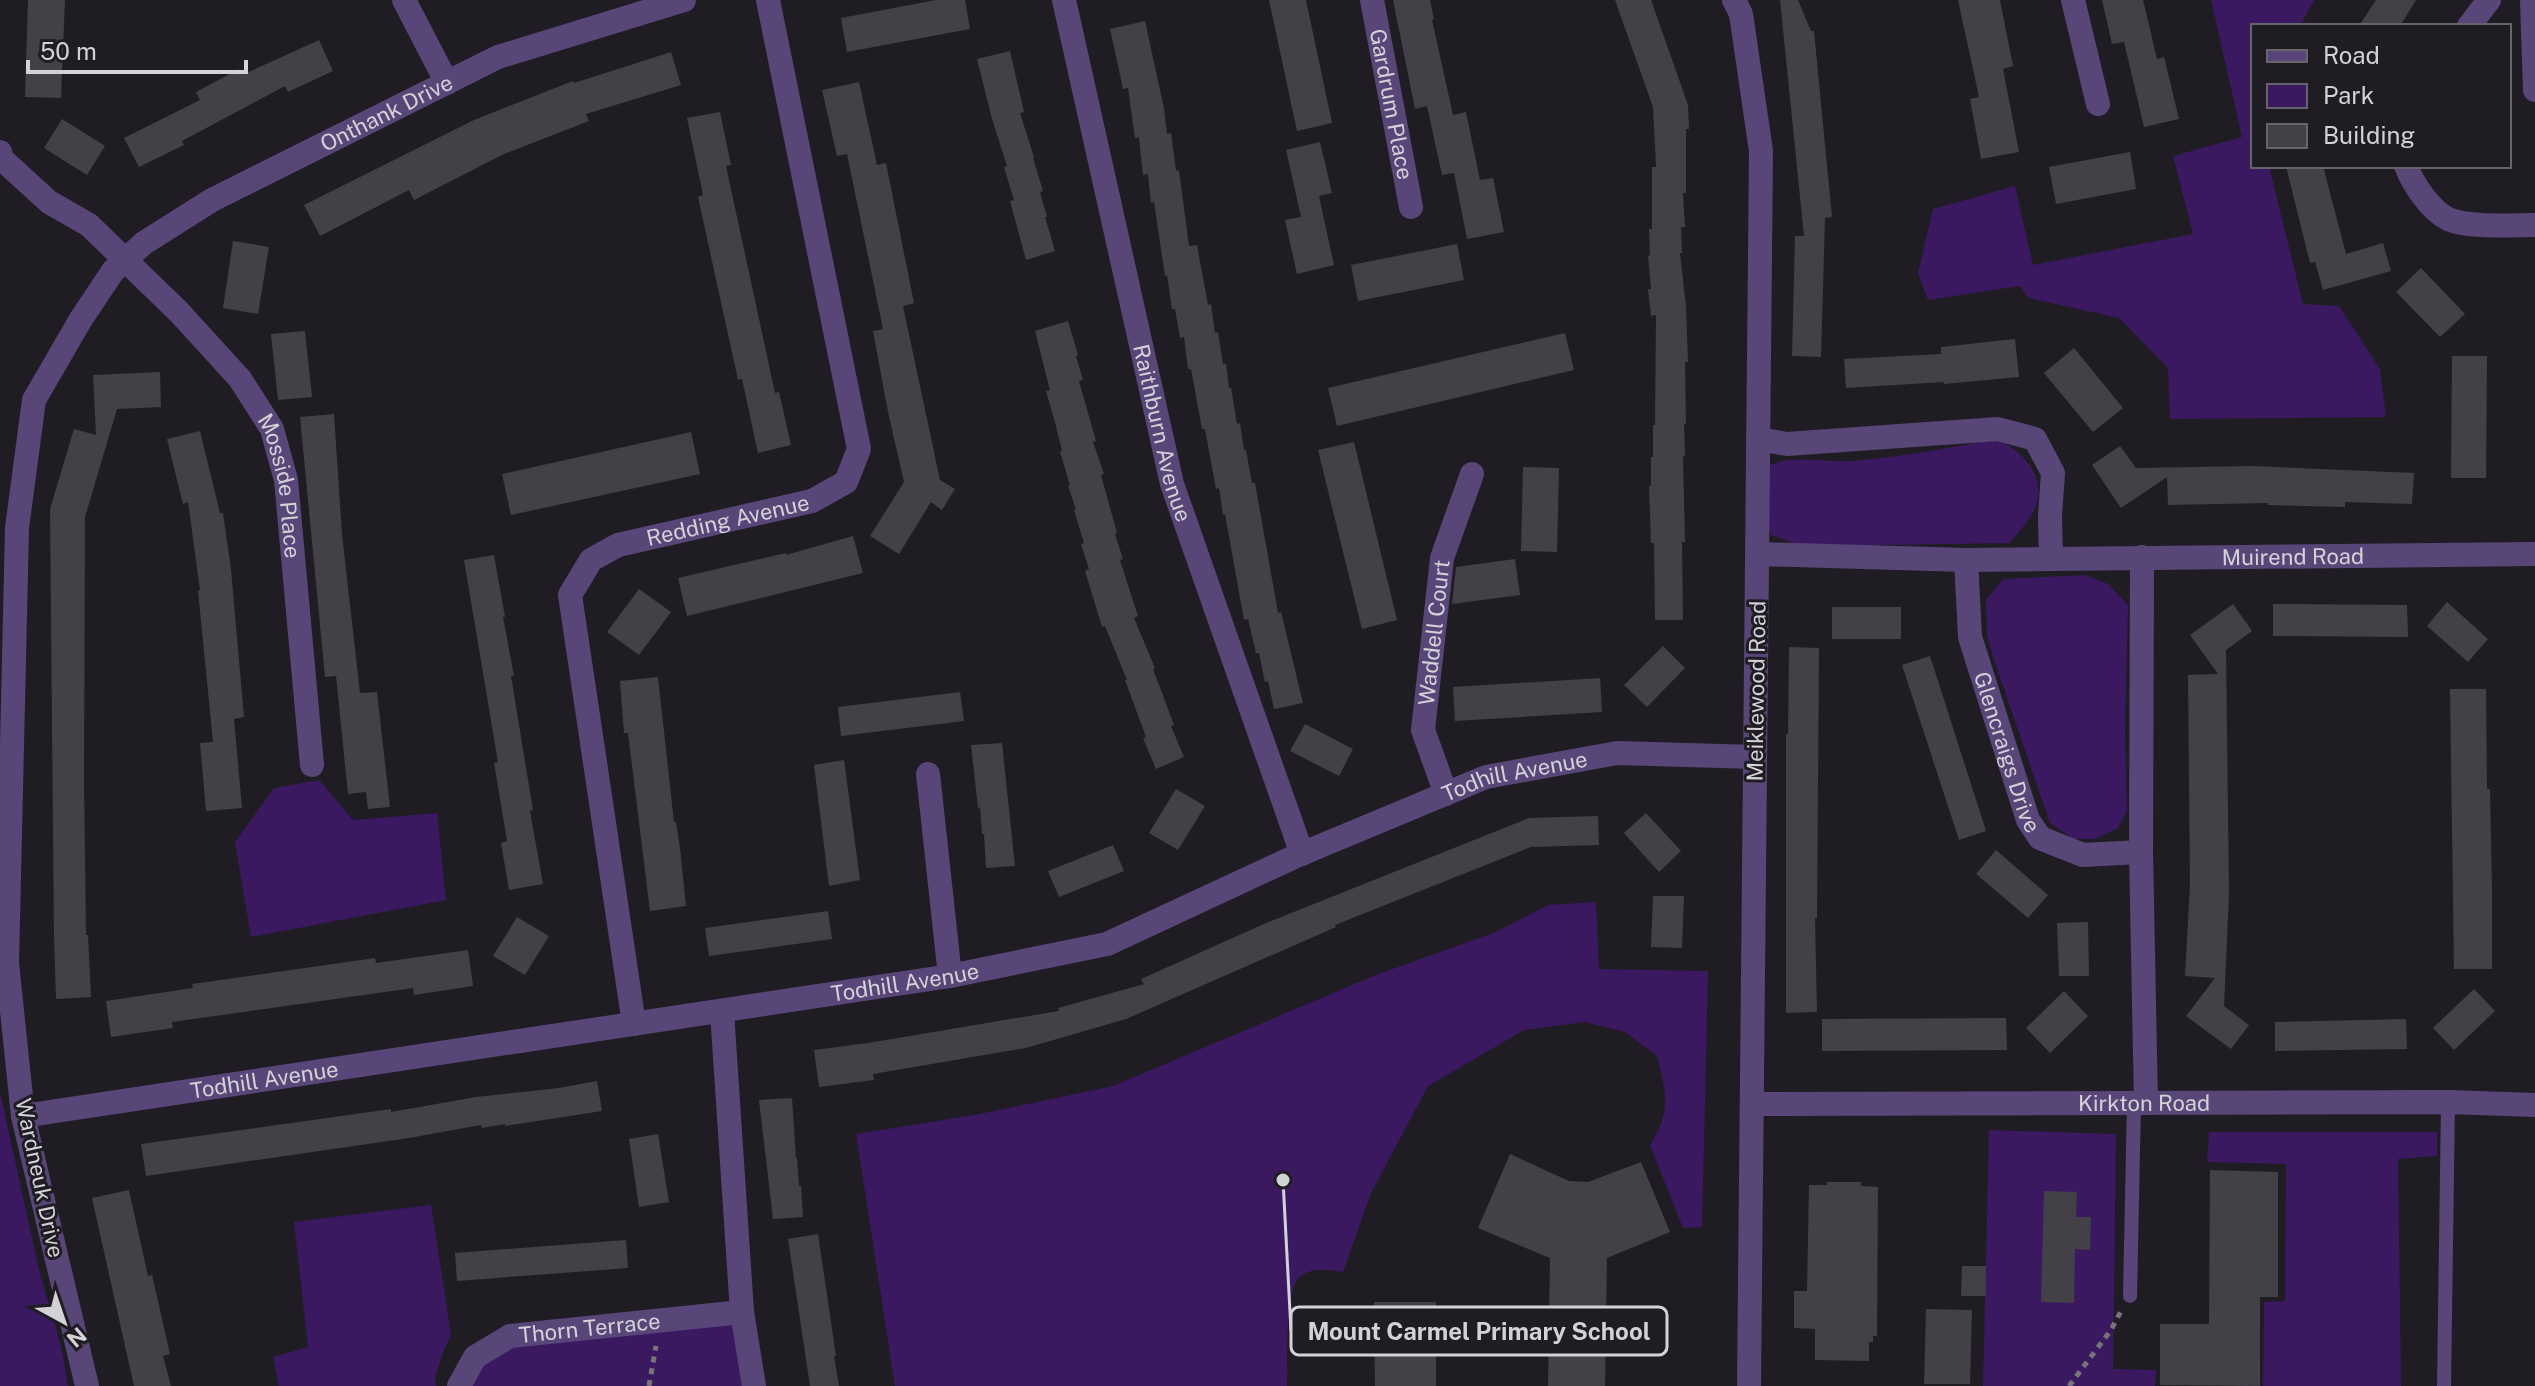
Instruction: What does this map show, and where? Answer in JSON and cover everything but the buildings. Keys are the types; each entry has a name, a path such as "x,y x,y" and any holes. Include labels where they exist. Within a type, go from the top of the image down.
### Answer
{"street":[{"path":"404,0 447,83"},
{"name":"Onthank Drive","path":"118,266 144,243 212,200 498,57 684,0"},
{"name":"Redding Avenue","path":"634,1024 570,595 591,560 618,545 812,501 846,482 859,449 768,0"},
{"name":"Raithburn Avenue","path":"1064,0 1172,484 1302,854"},
{"name":"Gardrum Place","path":"1372,0 1411,207"},
{"name":"Meiklewood Road","path":"1734,0 1741,14 1761,151 1749,1386"},
{"path":"2073,0 2098,104"},
{"path":"2471,24 2489,0"},
{"path":"2532,0 2535,90"},
{"path":"0,152 2,159 49,202 89,225 118,266"},
{"path":"2407,168 2423,197 2448,219 2481,225 2535,225"},
{"name":"Wardneuk Drive","path":"87,1386 23,1116 4,962 6,738 17,528 34,400 81,319 118,266"},
{"name":"Mosside Place","path":"118,266 179,312 240,379 272,429 286,480 312,765"},
{"path":"1758,439 1787,444 1998,429 2035,439 2053,473 2051,559"},
{"name":"Waddell Court","path":"1446,794 1423,730 1442,558 1472,474"},
{"name":"Muirend Road","path":"1757,554 1966,560 2535,554"},
{"path":"2140,1103 2142,557"},
{"name":"Glencraigs Drive","path":"1966,560 1970,637 2028,820 2040,838 2083,855 2141,852"},
{"name":"Todhill Avenue","path":"23,1116 950,976 1107,944 1302,854 1486,777 1617,753 1755,757"},
{"path":"928,774 950,976"},
{"path":"722,1012 742,1312 754,1386"},
{"name":"Kirkton Road","path":"1752,1104 2448,1102 2535,1105"},
{"name":"Thorn Terrace","path":"459,1386 475,1357 510,1336 742,1312"}],"lane":[{"path":"2444,1386 2448,1102"},
{"path":"2130,1296 2140,1103"}],"path":[{"path":"2069,1386 2111,1330 2130,1296"},
{"path":"649,1386 660,1322"}],"green space":[{"path":"2211,0 2314,0 2301,24 2251,24 2251,168 2269,168 2303,304 2339,306 2380,369 2386,417 2170,419 2168,368 2119,318 2029,298 2020,286 1928,300 1918,273 1933,209 2015,186 2033,265 2193,234 2173,156 2242,137"},
{"path":"1997,439 2028,462 2037,479 2038,499 2034,511 2010,543 1797,544 1771,535 1763,518 1767,467 1776,463 1797,459 1870,459"},
{"path":"2085,575 2108,584 2128,605 2127,811 2118,828 2095,839 2074,839 2050,823 1993,657 1987,635 1986,600 2003,579"},
{"path":"319,780 353,820 437,813 446,900 251,937 235,842 274,788"},
{"path":"1596,902 1599,969 1708,971 1702,1227 1683,1228 1650,1145 1662,1122 1665,1102 1657,1056 1625,1032 1585,1022 1524,1030 1428,1086 1371,1193 1343,1272 1310,1271 1300,1276 1291,1295 1289,1310 1287,1386 895,1386 856,1134 975,1115 1113,1086 1376,975 1496,932 1548,905"},
{"path":"0,1092 39,1270 62,1350 68,1386 0,1386"},
{"path":"1989,1130 2116,1134 2113,1369 2156,1370 2155,1386 1983,1386"},
{"path":"2209,1132 2437,1132 2437,1156 2398,1159 2401,1386 2263,1386 2264,1302 2285,1301 2286,1164 2207,1162"},
{"path":"431,1205 451,1334 435,1378 436,1386 279,1386 273,1357 308,1347 294,1222"},
{"path":"736,1318 747,1386 466,1386 479,1361 507,1343"}],"place":[{"name":"Mount Carmel Primary School","path":"1283,1180"}]}
